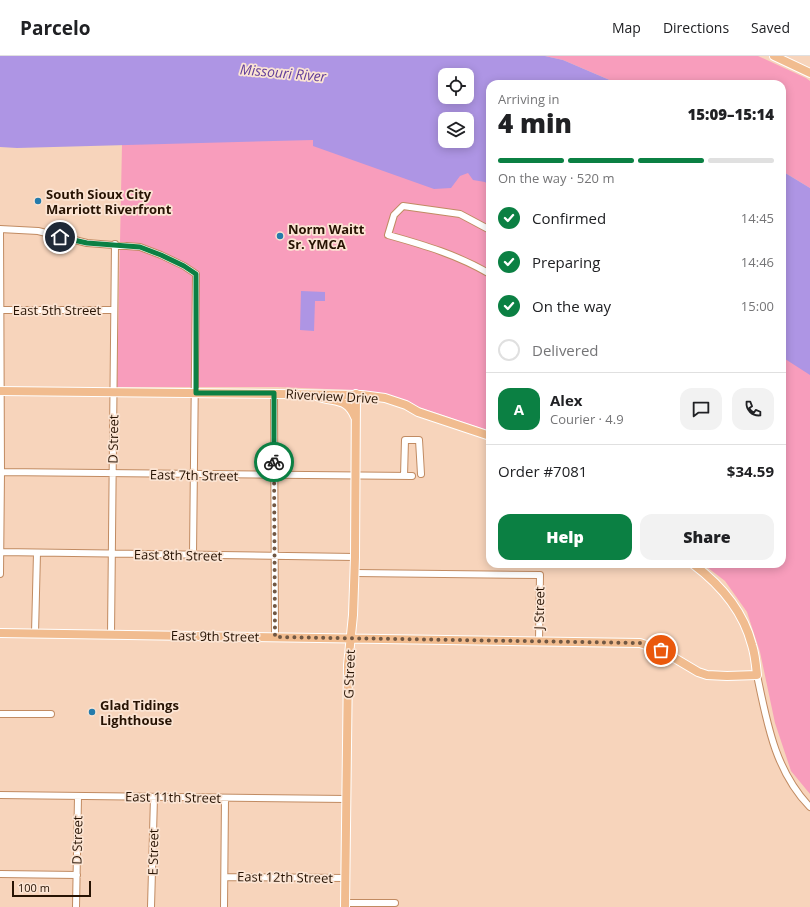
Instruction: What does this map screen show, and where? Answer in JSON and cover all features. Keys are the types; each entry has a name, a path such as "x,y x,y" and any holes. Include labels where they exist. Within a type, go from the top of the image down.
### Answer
{"main road":[{"path":"774,56 810,73"},
{"name":"Riverview Drive","path":"0,391 356,394 385,398 418,412 486,435"},
{"path":"313,394 345,403 352,408 356,418"},
{"name":"G Street","path":"345,905 348,665 355,573 356,394"},
{"path":"698,568 720,586 728,595 740,616 753,646 757,675"},
{"name":"East 9th Street","path":"0,633 640,643 661,650 691,669 702,673 727,676 757,675"}],"street":[{"path":"486,228 460,214 403,206 394,215 388,235 426,245 451,254 486,272"},
{"path":"0,574 0,229 38,231 87,243 140,247 184,266 196,274 196,393 193,474 193,556"},
{"name":"D Street","path":"110,635 115,244"},
{"name":"East 5th Street","path":"0,310 114,310"},
{"path":"274,393 275,637"},
{"path":"404,476 405,440 419,440 421,474"},
{"name":"East 7th Street","path":"1,472 274,476 412,476"},
{"name":"East 8th Street","path":"0,552 112,555 355,557"},
{"path":"35,633 37,553"},
{"name":"J Street","path":"355,573 540,575 539,641"},
{"path":"757,675 767,725 784,772 792,786 810,807"},
{"path":"0,714 51,714"},
{"name":"East 11th Street","path":"0,796 346,799"},
{"name":"D Street","path":"76,907 78,796"},
{"name":"E Street","path":"152,907 154,797"},
{"path":"224,907 225,798"},
{"path":"0,874 76,875"},
{"name":"East 12th Street","path":"225,877 346,878"},
{"path":"345,905 395,903"}],"shaded area":[{"path":"545,56 758,56 806,78 810,81 810,188 786,173 786,80 610,80 563,60"},
{"path":"284,115 486,173 486,430 386,396 352,390 277,387 117,387 122,145"},
{"path":"786,326 810,342 810,794 791,771 775,723 760,652 747,612 725,581 708,568 786,568"}],"water":[{"name":"Missouri River","path":"0,56 545,56 563,60 610,80 486,80 486,183 473,180 468,173 460,176 451,188 434,189 313,146 313,140 17,148 0,147"},
{"path":"786,173 810,188 810,375 786,360"},
{"path":"301,291 325,292 325,301 315,301 314,331 300,330"}],"way so far":[{"path":"274,462 275,637 640,643 661,650"}],"place":[{"name":"South Sioux City Marriott Riverfront","path":"38,201"},
{"name":"Norm Waitt Sr. YMCA","path":"280,236"},
{"name":"Glad Tidings Lighthouse","path":"92,712"}],"route":[{"path":"60,237 87,243 140,247 184,266 196,274 196,393 274,393 274,462"}]}
